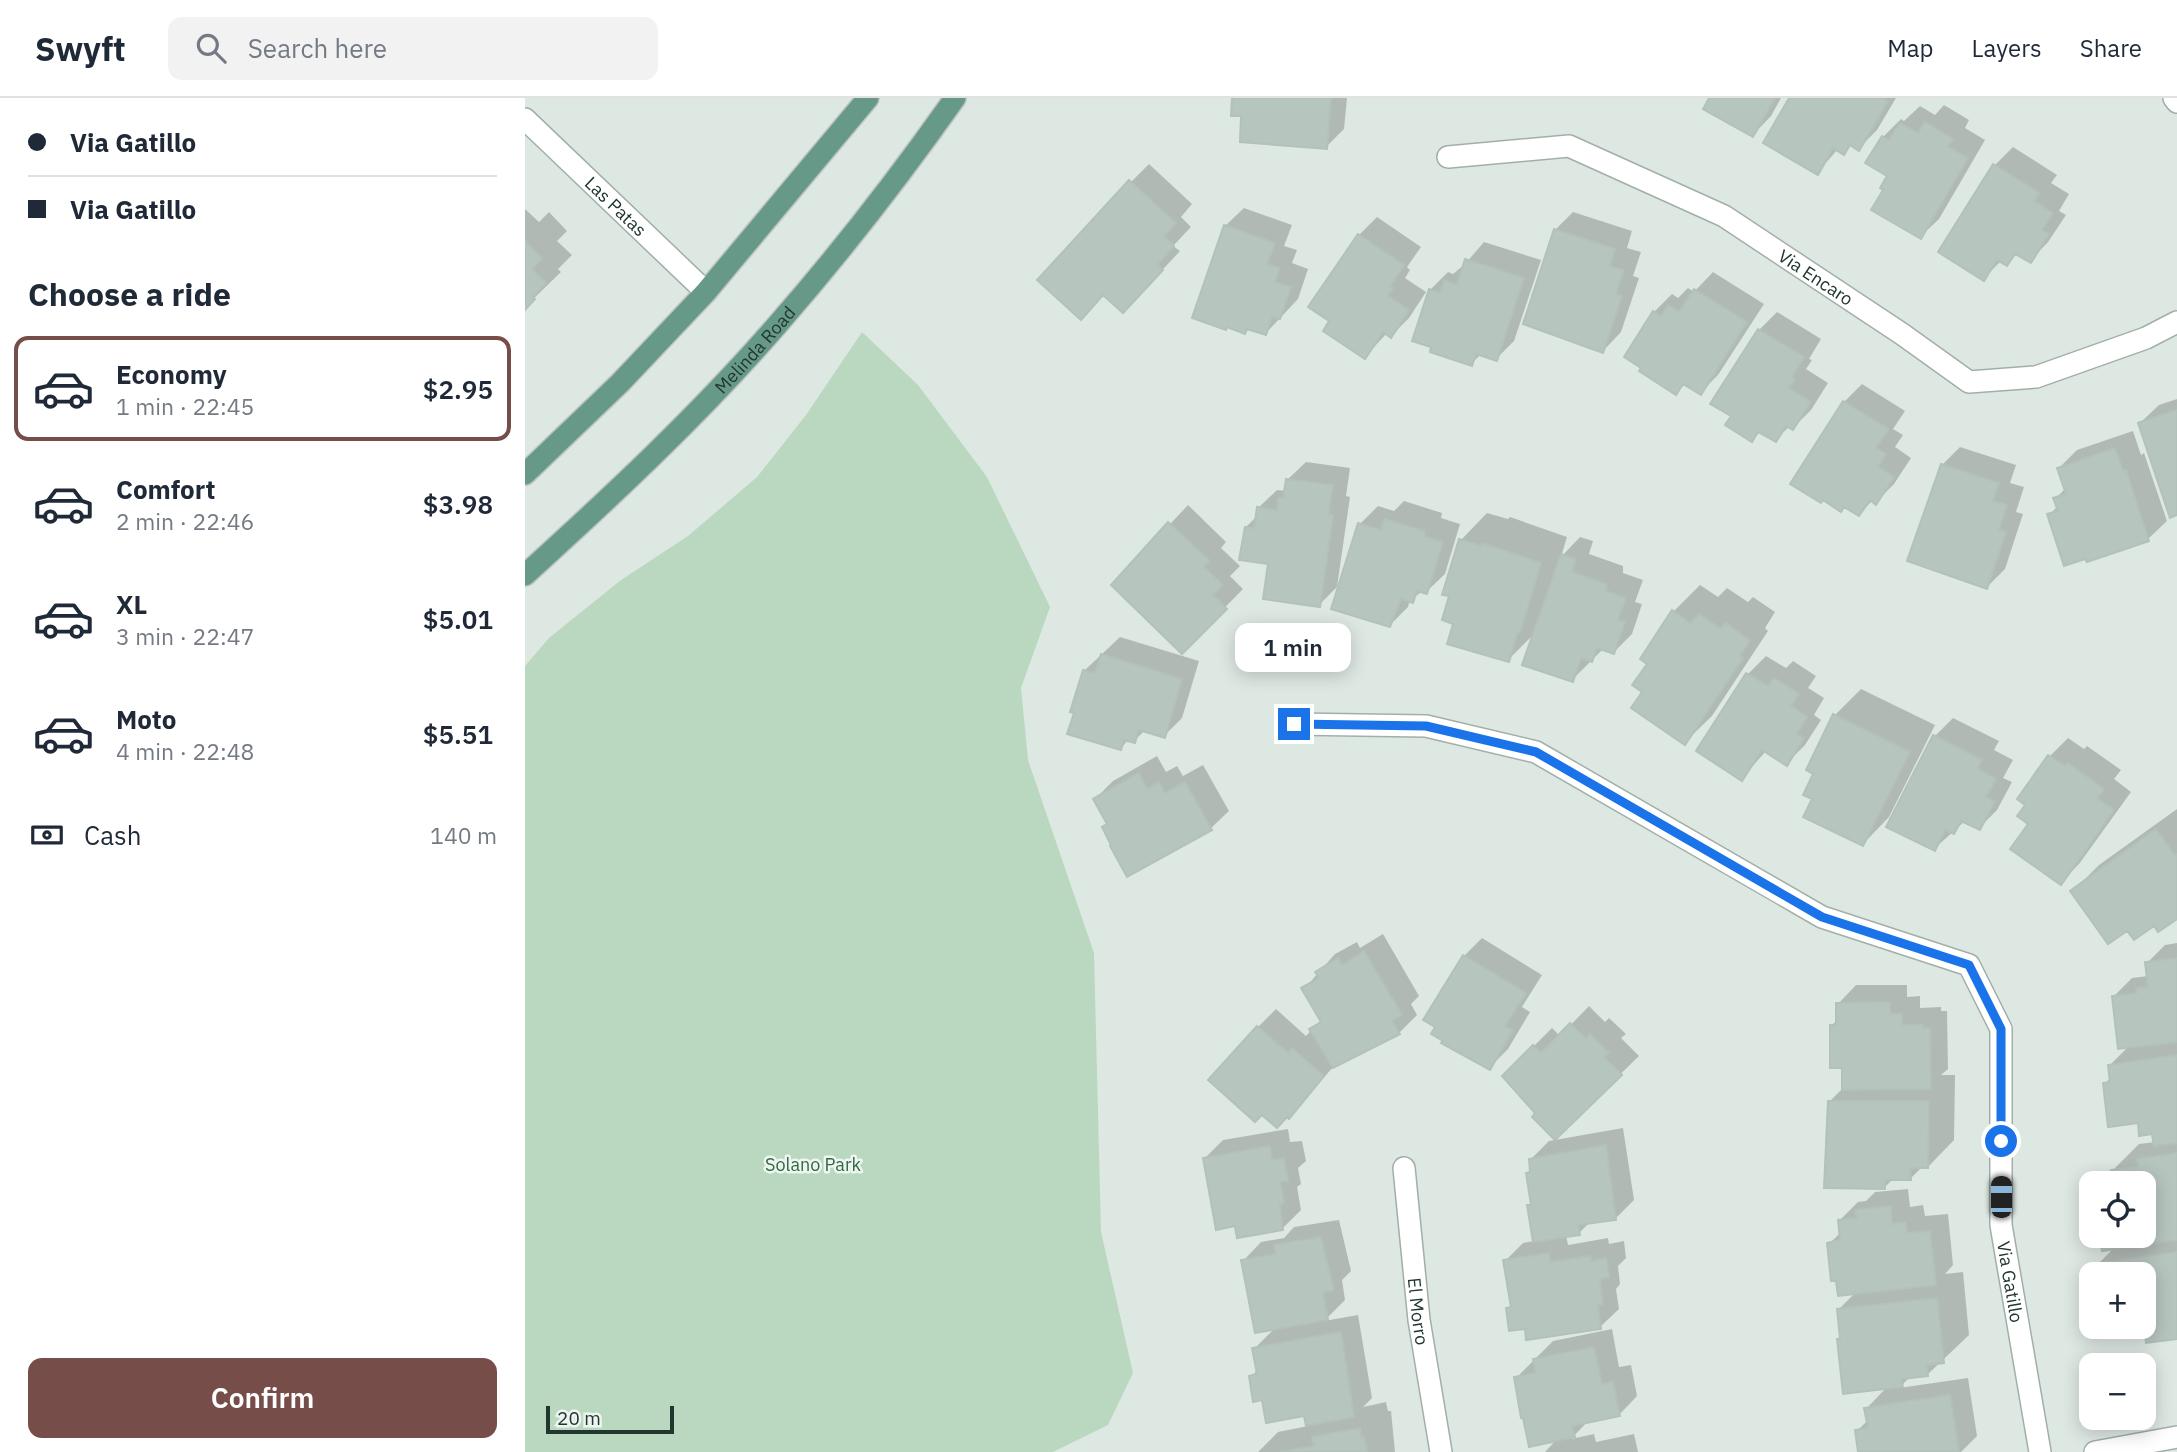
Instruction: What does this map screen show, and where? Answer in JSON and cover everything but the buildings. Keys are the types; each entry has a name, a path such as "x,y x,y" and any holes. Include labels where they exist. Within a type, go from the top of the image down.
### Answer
{"main road":[{"path":"525,474 619,383 706,292 868,98"},
{"name":"Melinda Road","path":"525,575 654,456 777,326 847,243 955,98"}],"street":[{"name":"Las Patas","path":"525,119 706,292"},
{"name":"Via Encaro","path":"1448,157 1569,146 1724,216 1902,334 1969,382 2036,377 2146,338 2177,322"},
{"name":"Via Gatillo","path":"1294,724 1426,726 1536,752 1822,917 1969,965 2001,1029 2001,1225 2040,1452"},
{"name":"El Morro","path":"1404,1168 1419,1321 1441,1452"},
{"path":"2095,1452 2177,1437"}],"green space":[{"name":"Solano Park","path":"862,332 918,385 987,477 1050,607 1021,688 1028,760 1094,953 1101,1232 1133,1373 1108,1425 1053,1452 525,1452 525,666 549,638 621,580 688,536 757,477 806,415"}],"route":[{"path":"1294,724 1426,726 1536,752 1822,917 1969,965 2001,1029 2001,1141"}]}
